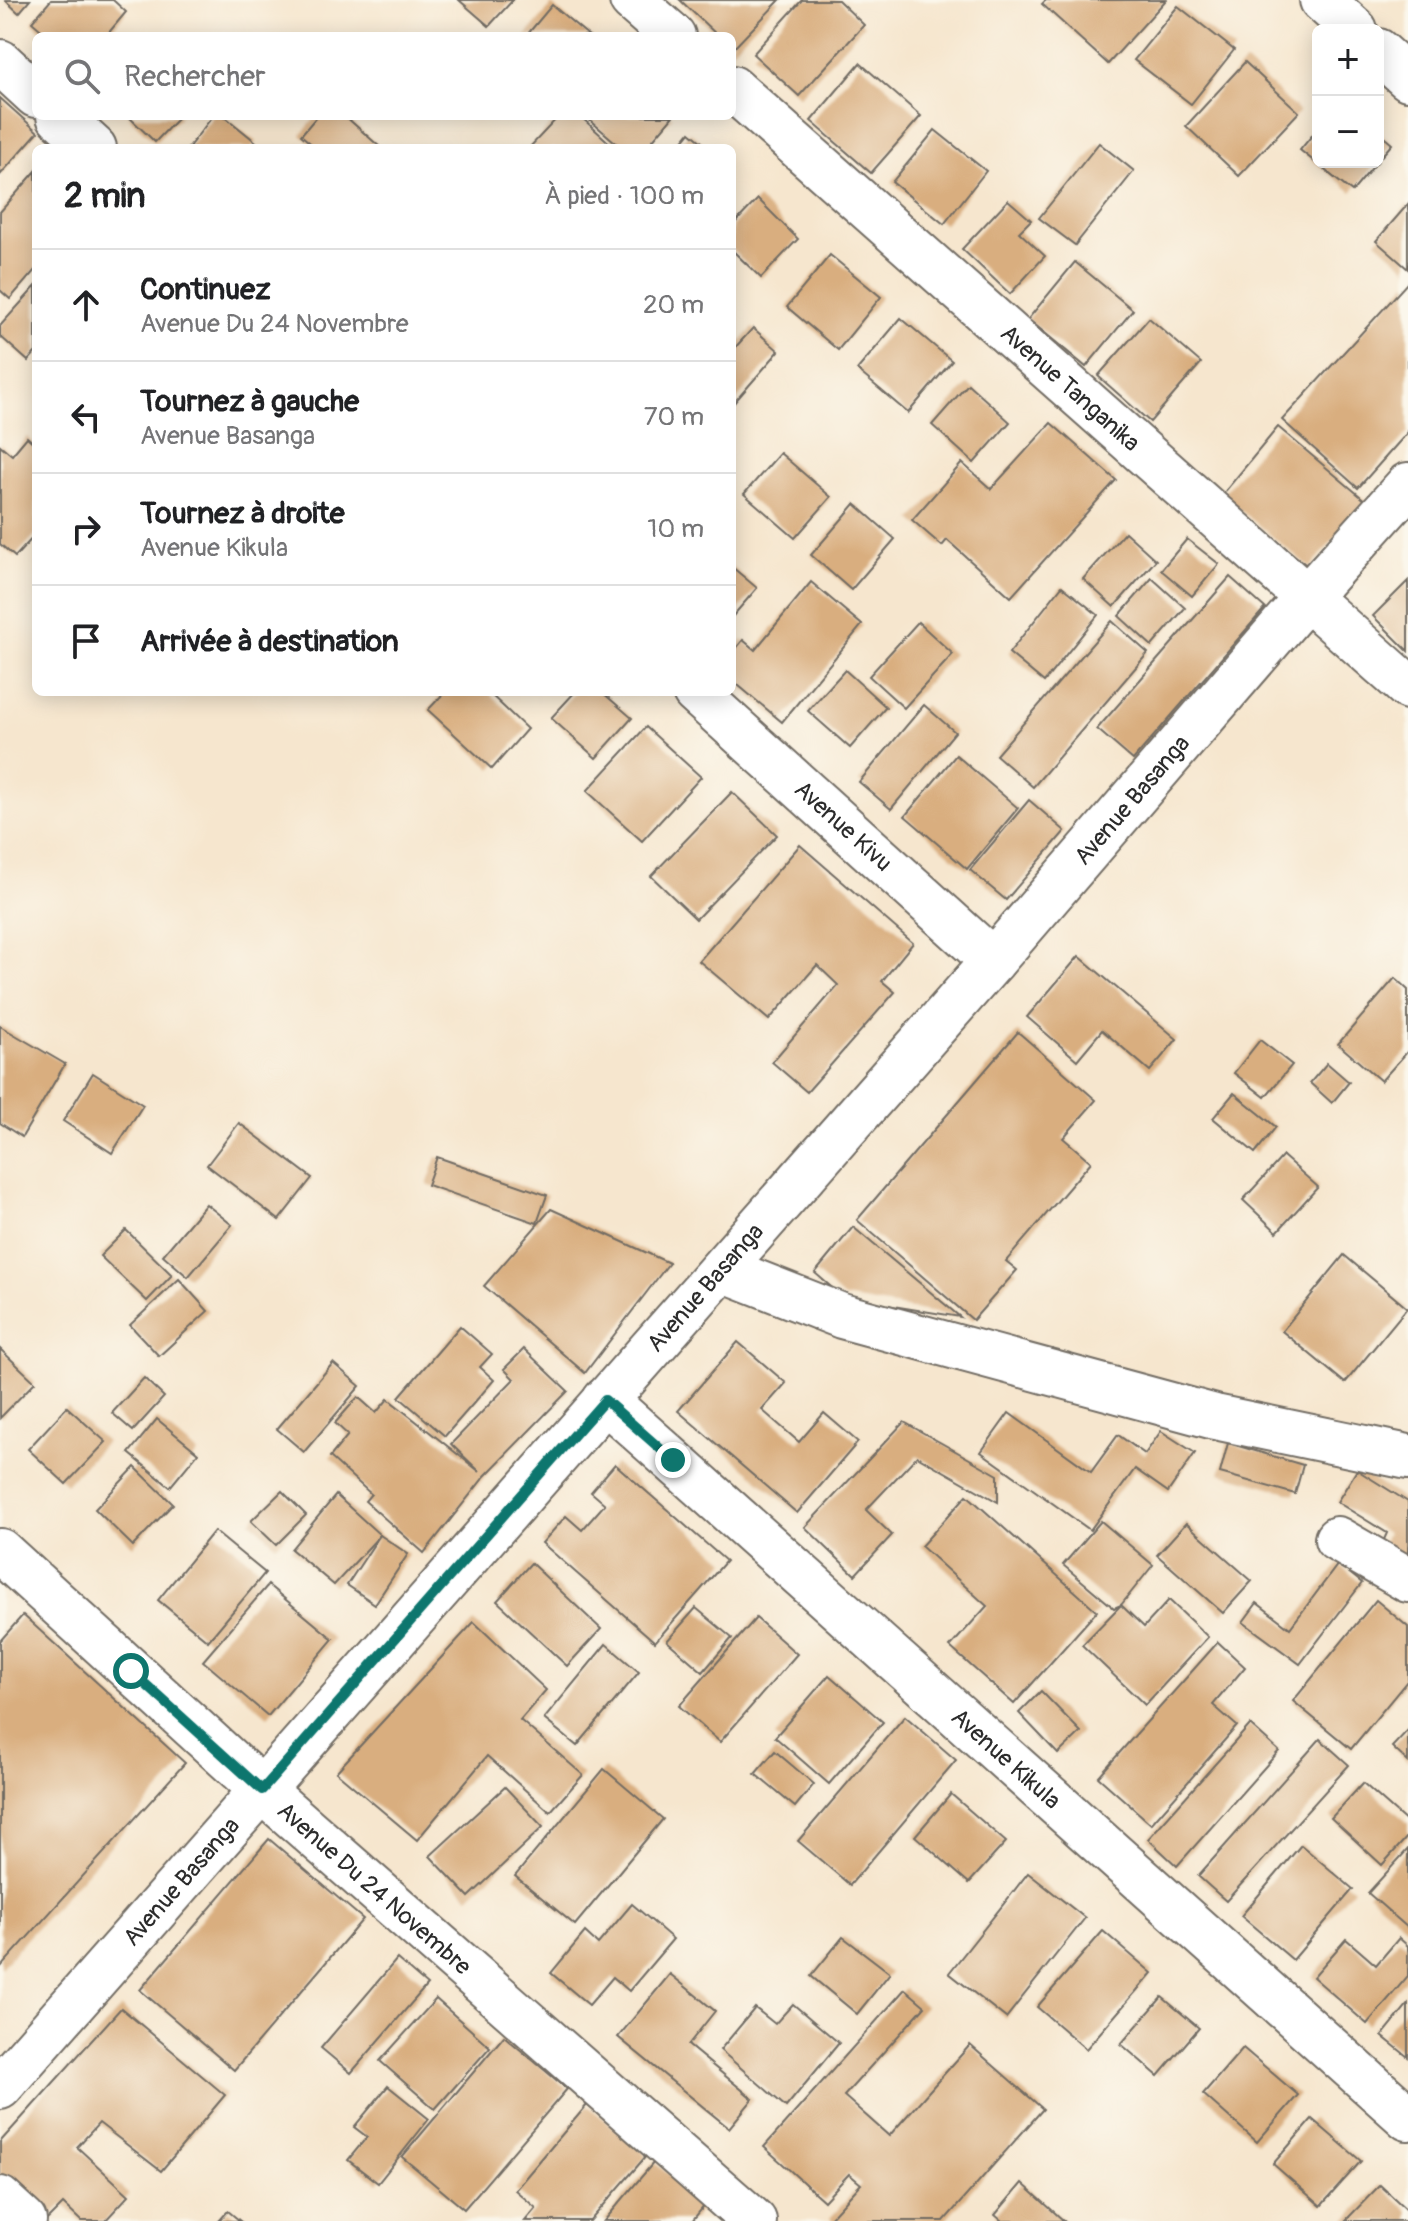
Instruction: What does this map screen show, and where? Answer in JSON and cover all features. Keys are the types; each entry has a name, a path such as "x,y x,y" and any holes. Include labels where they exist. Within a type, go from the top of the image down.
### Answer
{"street":[{"path":"632,0 668,32"},
{"path":"1322,0 1348,24"},
{"path":"1384,56 1408,78"},
{"path":"0,62 32,91"},
{"name":"Avenue Tanganika","path":"736,92 1408,687"},
{"path":"63,120 90,144"},
{"name":"Avenue Basanga","path":"0,2087 993,961 1307,597 1408,485"},
{"name":"Avenue Kivu","path":"699,696 993,961"},
{"path":"722,1269 842,1316 1215,1417 1408,1457"},
{"name":"Avenue Kikula","path":"605,1400 1408,2118"},
{"path":"1337,1539 1408,1580"},
{"name":"Avenue Du 24 Novembre","path":"0,1551 262,1790 754,2221"},
{"path":"0,2199 24,2221"}],"building":[{"path":"5,0 30,0 19,13"},
{"path":"51,0 113,0 126,12 109,32 43,32 32,22"},
{"path":"459,0 513,0 489,26"},
{"path":"680,0 780,0 736,46 736,32 714,32"},
{"path":"802,0 838,0 864,25 799,96 753,54"},
{"path":"1046,0 1166,0 1108,64 1042,4"},
{"path":"552,5 584,32 529,32"},
{"path":"1178,6 1234,50 1191,104 1134,60"},
{"path":"1245,62 1299,112 1239,176 1186,126"},
{"path":"860,63 921,116 871,173 811,121"},
{"path":"0,98 38,132 0,175"},
{"path":"132,120 176,120 155,142"},
{"path":"210,120 229,120 256,142 254,144 191,144"},
{"path":"314,120 350,120 376,144 311,144 301,135"},
{"path":"555,120 584,120 611,144 533,144"},
{"path":"590,120 670,120 649,144 617,144"},
{"path":"935,130 986,171 944,224 892,182"},
{"path":"690,132 704,144 680,144"},
{"path":"1312,135 1312,160 1300,150"},
{"path":"1384,137 1392,144 1384,153"},
{"path":"1099,143 1134,171 1075,245 1039,218"},
{"path":"1322,168 1372,168 1352,192"},
{"path":"32,176 32,274 10,299 0,290 0,212"},
{"path":"758,199 798,239 761,278 736,254 736,222"},
{"path":"1008,200 1031,220 1019,232 1045,256 1010,294 962,249"},
{"path":"1408,204 1408,269 1376,241"},
{"path":"830,255 881,297 838,350 787,307"},
{"path":"1075,262 1133,310 1086,367 1028,319"},
{"path":"1408,282 1408,432 1358,488 1282,420"},
{"path":"32,290 32,356 28,361 0,336 0,326"},
{"path":"901,318 952,361 908,413 857,370"},
{"path":"1149,318 1201,363 1150,422 1098,376"},
{"path":"753,328 779,351 736,400 736,347"},
{"path":"968,384 1010,422 974,463 932,425"},
{"path":"1051,423 1116,480 1011,597 947,540 942,546 912,520 962,463 991,489"},
{"path":"1278,427 1366,501 1310,568 1222,495"},
{"path":"27,437 32,441 32,538 15,557 0,544 0,445 12,455"},
{"path":"780,453 831,497 795,538 744,494"},
{"path":"855,504 895,539 851,590 811,555"},
{"path":"1125,532 1156,560 1114,607 1083,579"},
{"path":"1187,539 1219,564 1192,596 1161,570"},
{"path":"736,570 757,588 736,612"},
{"path":"1230,577 1265,608 1133,760 1097,729"},
{"path":"1152,578 1185,608 1152,646 1119,616"},
{"path":"1408,581 1408,651 1373,616"},
{"path":"811,582 862,625 782,722 736,683 736,648 743,640 755,650"},
{"path":"1062,586 1098,615 1044,682 1009,653"},
{"path":"1112,621 1148,653 1033,787 996,755"},
{"path":"918,622 953,654 904,708 869,676"},
{"path":"845,670 886,707 850,748 808,711"},
{"path":"441,696 492,696 527,729 492,769 428,710"},
{"path":"571,696 607,696 632,718 596,758 551,718"},
{"path":"924,705 955,732 891,809 859,782"},
{"path":"646,727 701,777 642,841 587,791"},
{"path":"956,755 1018,808 967,869 905,816"},
{"path":"732,792 777,835 696,919 651,876"},
{"path":"1029,800 1065,831 1006,900 970,870"},
{"path":"800,845 913,943 882,981 895,992 807,1092 772,1062 838,985 817,965 769,1020 699,961"},
{"path":"1079,956 1177,1039 1150,1071 1102,1030 1077,1060 1027,1017"},
{"path":"1395,978 1408,990 1408,1051 1381,1081 1338,1044"},
{"path":"0,1026 65,1064 22,1137 0,1123"},
{"path":"1018,1032 1096,1100 1063,1138 1091,1162 1006,1261 1017,1270 973,1320 857,1220"},
{"path":"1260,1040 1292,1065 1265,1097 1234,1073"},
{"path":"1327,1063 1349,1082 1332,1103 1310,1083"},
{"path":"93,1073 143,1105 112,1153 63,1121"},
{"path":"1234,1093 1276,1127 1255,1153 1213,1118"},
{"path":"239,1123 312,1178 279,1220 207,1165"},
{"path":"1283,1156 1318,1187 1277,1232 1243,1200"},
{"path":"437,1157 547,1195 537,1223 427,1185"},
{"path":"206,1204 232,1225 188,1277 163,1255"},
{"path":"551,1209 669,1263 585,1373 484,1286"},
{"path":"853,1227 960,1317 844,1298 815,1273"},
{"path":"126,1230 172,1275 147,1301 100,1256"},
{"path":"1344,1255 1407,1308 1345,1383 1282,1331"},
{"path":"179,1279 208,1311 159,1356 130,1325"},
{"path":"460,1326 492,1354 480,1367 494,1380 445,1436 399,1397"},
{"path":"738,1342 786,1383 762,1410 799,1442 824,1413 858,1442 797,1513 678,1411"},
{"path":"0,1349 35,1382 0,1418"},
{"path":"524,1349 568,1391 485,1476 424,1553 365,1501 371,1494 330,1457 348,1435 335,1423 358,1397 376,1413 388,1399 480,1472 451,1444 514,1379 504,1369"},
{"path":"333,1363 360,1386 304,1452 277,1429"},
{"path":"144,1378 164,1397 133,1431 112,1413"},
{"path":"67,1407 106,1442 66,1484 28,1449"},
{"path":"1009,1413 1091,1472 1118,1435 1145,1454 1161,1431 1195,1453 1168,1492 1135,1469 1090,1530 981,1452"},
{"path":"157,1419 198,1453 170,1487 129,1453"},
{"path":"904,1422 998,1475 998,1502 917,1456 866,1510 892,1535 855,1575 805,1527"},
{"path":"1228,1443 1303,1465 1295,1494 1220,1473"},
{"path":"615,1464 726,1561 655,1642 542,1543 566,1516 582,1530 605,1504 591,1492"},
{"path":"135,1467 173,1504 133,1546 95,1509"},
{"path":"1357,1470 1408,1502 1408,1559 1382,1544 1387,1533 1337,1502"},
{"path":"282,1491 306,1515 276,1545 251,1521"},
{"path":"336,1495 380,1535 334,1585 291,1549"},
{"path":"967,1495 1097,1611 1014,1704 950,1647 987,1606 921,1546"},
{"path":"1101,1521 1153,1565 1121,1605 1114,1608 1063,1565"},
{"path":"1186,1523 1252,1581 1223,1613 1157,1555"},
{"path":"214,1531 265,1573 208,1641 158,1600"},
{"path":"380,1535 408,1554 375,1604 347,1585"},
{"path":"531,1563 601,1629 567,1666 497,1601"},
{"path":"1338,1564 1362,1583 1300,1664 1243,1622 1257,1603 1290,1628"},
{"path":"268,1585 333,1639 268,1716 203,1661"},
{"path":"1169,1600 1208,1637 1145,1705 1082,1645 1121,1605 1144,1627"},
{"path":"1376,1600 1408,1627 1408,1680 1351,1749 1293,1701"},
{"path":"696,1608 732,1638 703,1672 667,1641"},
{"path":"23,1615 185,1763 0,1968 0,1641"},
{"path":"756,1618 797,1654 720,1742 679,1706"},
{"path":"474,1622 546,1690 520,1720 583,1775 550,1812 487,1756 417,1840 336,1772"},
{"path":"1218,1642 1245,1667 1213,1705 1237,1726 1151,1824 1098,1777"},
{"path":"606,1644 639,1672 577,1746 544,1719"},
{"path":"829,1675 883,1722 829,1784 775,1737"},
{"path":"1041,1691 1081,1732 1058,1754 1019,1713"},
{"path":"905,1716 956,1760 850,1885 798,1841"},
{"path":"1250,1725 1279,1751 1177,1866 1148,1839"},
{"path":"1408,1730 1408,1762 1392,1747"},
{"path":"1320,1739 1349,1765 1226,1901 1198,1876"},
{"path":"775,1751 814,1784 795,1807 755,1774"},
{"path":"604,1769 663,1819 575,1925 515,1876"},
{"path":"1363,1783 1408,1823 1408,1836 1382,1865 1331,1818"},
{"path":"505,1787 543,1827 469,1897 430,1856"},
{"path":"951,1794 1006,1842 969,1883 915,1836"},
{"path":"269,1839 363,1919 234,2070 140,1990"},
{"path":"1301,1845 1353,1889 1293,1960 1241,1916"},
{"path":"1408,1849 1408,1928 1368,1893"},
{"path":"1028,1873 1085,1918 1006,2018 949,1973"},
{"path":"632,1904 673,1939 629,1991 613,1977 589,2005 551,1973 585,1932 598,1944"},
{"path":"1103,1931 1152,1973 1086,2049 1037,2007"},
{"path":"843,1937 890,1973 857,2014 811,1976"},
{"path":"1399,1938 1408,1946 1408,1976 1367,2024 1313,1977 1346,1939 1376,1965"},
{"path":"397,1959 427,1985 351,2073 321,2048"},
{"path":"670,1974 715,2011 688,2045 753,2099 729,2128 618,2037"},
{"path":"905,1989 925,2006 844,2096 889,2136 970,2045 1043,2109 944,2221 833,2221 830,2218 861,2184 849,2174 824,2201 764,2147"},
{"path":"1162,1997 1199,2028 1158,2076 1121,2044"},
{"path":"436,1999 490,2047 435,2109 380,2061"},
{"path":"793,2004 839,2043 786,2107 720,2050 755,2008 775,2024"},
{"path":"1408,2004 1408,2057 1382,2036"},
{"path":"121,2008 225,2095 161,2171 99,2123 77,2147 129,2195 105,2221 81,2221 63,2204 46,2221 34,2221 0,2189 0,2142"},
{"path":"504,2036 567,2089 464,2209 402,2157"},
{"path":"1243,2048 1298,2095 1257,2142 1203,2094"},
{"path":"388,2086 429,2119 378,2183 348,2160 367,2137 354,2127"},
{"path":"587,2105 647,2155 590,2221 525,2221 536,2208 515,2190"},
{"path":"1312,2119 1361,2161 1321,2206 1273,2164"},
{"path":"654,2162 705,2205 692,2221 604,2221"},
{"path":"1022,2183 1064,2221 1002,2221 995,2215"},
{"path":"1380,2185 1408,2211 1408,2221 1345,2221"},
{"path":"228,2211 240,2221 219,2221"}],"route":[{"path":"131,1671 262,1790 605,1400 673,1460"}]}
